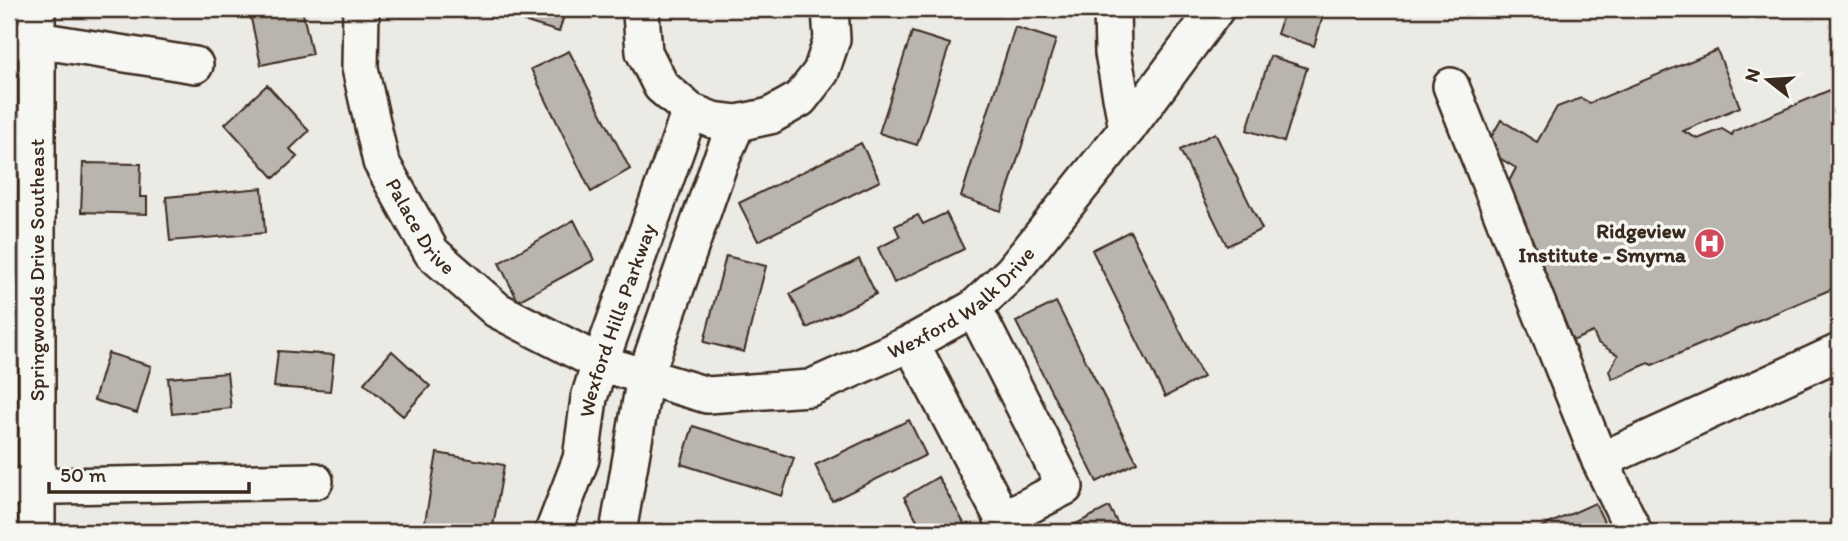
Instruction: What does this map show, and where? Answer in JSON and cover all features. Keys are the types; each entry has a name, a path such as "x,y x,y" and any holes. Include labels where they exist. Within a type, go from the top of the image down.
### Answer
{"street":[{"name":"Palace Drive","path":"361,9 360,68 381,162 432,253 498,310 600,363"},
{"path":"643,9 641,14 644,52 661,86 690,111 713,120 737,123 770,116 800,99 821,72 832,39 831,9"},
{"path":"1112,9 1113,53 1127,129"},
{"name":"Wexford Walk Drive","path":"600,363 707,395 810,388 911,343 974,308 1012,272 1127,129 1216,9"},
{"path":"28,30 195,65"},
{"name":"Springwoods Drive Southeast","path":"28,30 23,487 37,532"},
{"path":"1451,86 1600,461 1634,532"},
{"name":"Wexford Hills Parkway","path":"553,532 580,459 589,398 600,363 690,111"},
{"name":"Wexford Hills Parkway","path":"618,532 645,377 719,165 737,123"},
{"path":"911,343 1003,519 1065,487 974,308"},
{"path":"1600,461 1839,352"},
{"path":"23,487 315,481"}],"building":[{"path":"249,9 302,9 312,54 261,65"},
{"path":"523,9 566,9 559,32 520,20"},
{"path":"1285,9 1325,9 1314,46 1277,34"},
{"path":"1015,27 1056,40 1001,211 961,197"},
{"path":"912,32 950,44 917,145 879,133"},
{"path":"1717,50 1740,107 1683,131 1698,139 1722,129 1732,135 1734,131 1839,86 1839,286 1652,365 1649,363 1612,379 1609,371 1618,355 1598,343 1593,332 1570,342 1506,187 1516,168 1488,151 1486,146 1501,120 1537,142 1557,107 1581,98 1590,103"},
{"path":"569,51 630,169 591,192 531,69"},
{"path":"1270,56 1307,68 1284,142 1247,130"},
{"path":"267,85 309,131 290,149 297,157 274,178 225,124"},
{"path":"1215,133 1262,229 1227,246 1180,150"},
{"path":"861,143 880,181 758,241 739,203"},
{"path":"83,163 141,164 140,197 147,197 147,214 81,212"},
{"path":"262,188 265,233 170,241 166,197"},
{"path":"946,213 964,249 894,283 878,248 900,237 895,226 918,215 923,224"},
{"path":"574,220 594,260 518,301 499,263"},
{"path":"1130,231 1203,377 1165,397 1092,250"},
{"path":"726,256 766,266 744,352 704,342"},
{"path":"859,259 876,294 807,328 790,294"},
{"path":"1056,302 1137,462 1097,482 1016,322"},
{"path":"278,351 334,355 330,391 274,387"},
{"path":"392,351 430,386 403,416 364,383"},
{"path":"108,353 151,366 137,413 94,400"},
{"path":"227,373 231,408 172,414 168,378"},
{"path":"909,420 926,455 832,501 815,465"},
{"path":"693,426 794,458 782,496 681,464"},
{"path":"437,453 504,465 492,532 425,522"},
{"path":"938,477 969,532 924,532 904,497"},
{"path":"1595,503 1609,532 1531,532"},
{"path":"1109,507 1122,532 1060,532"},
{"path":"661,524 685,532 658,532"}],"place":[{"name":"Ridgeview Institute - Smyrna","path":"1709,243"}]}
